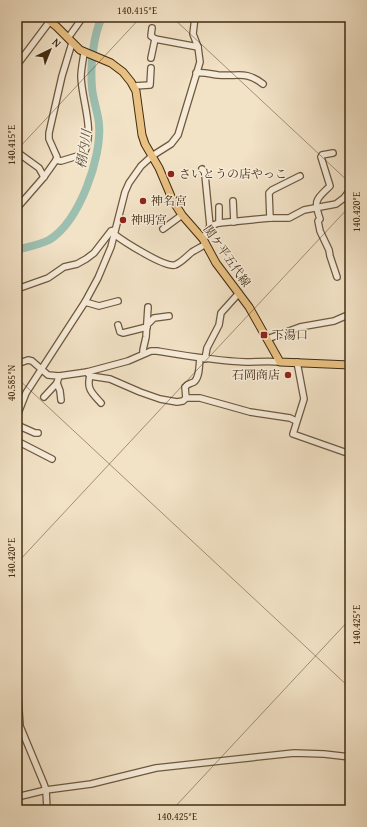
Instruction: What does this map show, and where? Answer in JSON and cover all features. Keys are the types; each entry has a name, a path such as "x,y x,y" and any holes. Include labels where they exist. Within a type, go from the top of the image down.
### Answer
{"main road":[{"name":"関ケ平五代線","path":"49,18 85,53 117,66 134,86 142,135 145,144 159,168 173,201 182,215 204,242 216,263 239,293 280,362"},
{"path":"280,362 350,365"}],"street":[{"path":"17,208 44,177 57,158 49,139 49,134 70,40 83,17"},
{"path":"17,416 26,393 85,302 98,278 111,247 125,192 129,183 141,166 152,156 171,144 178,135 200,62 198,46 193,34 195,17"},
{"path":"17,65 49,18"},
{"path":"152,28 151,36 155,39 198,46"},
{"path":"151,58 155,39"},
{"path":"56,160 61,161 84,154 87,148 87,109 81,78 85,53"},
{"path":"134,86 150,85 151,68"},
{"path":"196,73 219,75 241,74 252,77 263,84"},
{"path":"17,152 39,168 44,177"},
{"path":"333,153 322,154 321,156 330,186 320,194 316,208 320,219 318,221 320,232 330,250 330,256 337,277"},
{"path":"17,289 48,278 64,267 77,264 86,259 94,252 111,231 115,232 130,246 165,264 172,266 180,262 204,242 210,226 205,175 202,169"},
{"path":"270,218 269,193 300,176"},
{"path":"210,226 219,223 270,218 289,218 304,210 336,204 344,198 350,190"},
{"path":"233,201 234,222"},
{"path":"219,207 219,223"},
{"path":"163,229 182,215"},
{"path":"186,398 185,387 194,382 197,376 202,359 220,325 221,314 239,293"},
{"path":"85,302 99,306 118,301"},
{"path":"143,354 148,307"},
{"path":"267,339 300,327 334,321 350,314"},
{"path":"118,324 120,332 123,333 147,326 154,318 168,316"},
{"path":"17,364 28,360 32,361 48,375 59,376 88,374 128,361 151,351 202,359 248,362 280,362"},
{"path":"297,362 304,399 293,434 350,454"},
{"path":"88,374 110,379 160,399 177,402 183,401 186,398 200,398 244,410 290,418 296,421"},
{"path":"88,374 90,390 101,403"},
{"path":"44,397 57,383 59,376"},
{"path":"57,383 61,400"},
{"path":"17,425 38,433"},
{"path":"17,441 52,459"},
{"path":"17,681 20,726 46,790 47,810"},
{"path":"17,797 46,790 91,784 156,768 294,753 350,757"}],"waterway":[{"name":"栩内川","path":"17,250 45,242 60,231 70,219 86,188 97,154 99,138 98,115 91,80 91,71 94,42 102,17"}],"place":[{"name":"さいとうの店やっこ","path":"171,174"},
{"name":"神名宮","path":"143,201"},
{"name":"神明宮","path":"123,220"},
{"name":"下湯口","path":"264,335"},
{"name":"石岡商店","path":"288,375"}]}
